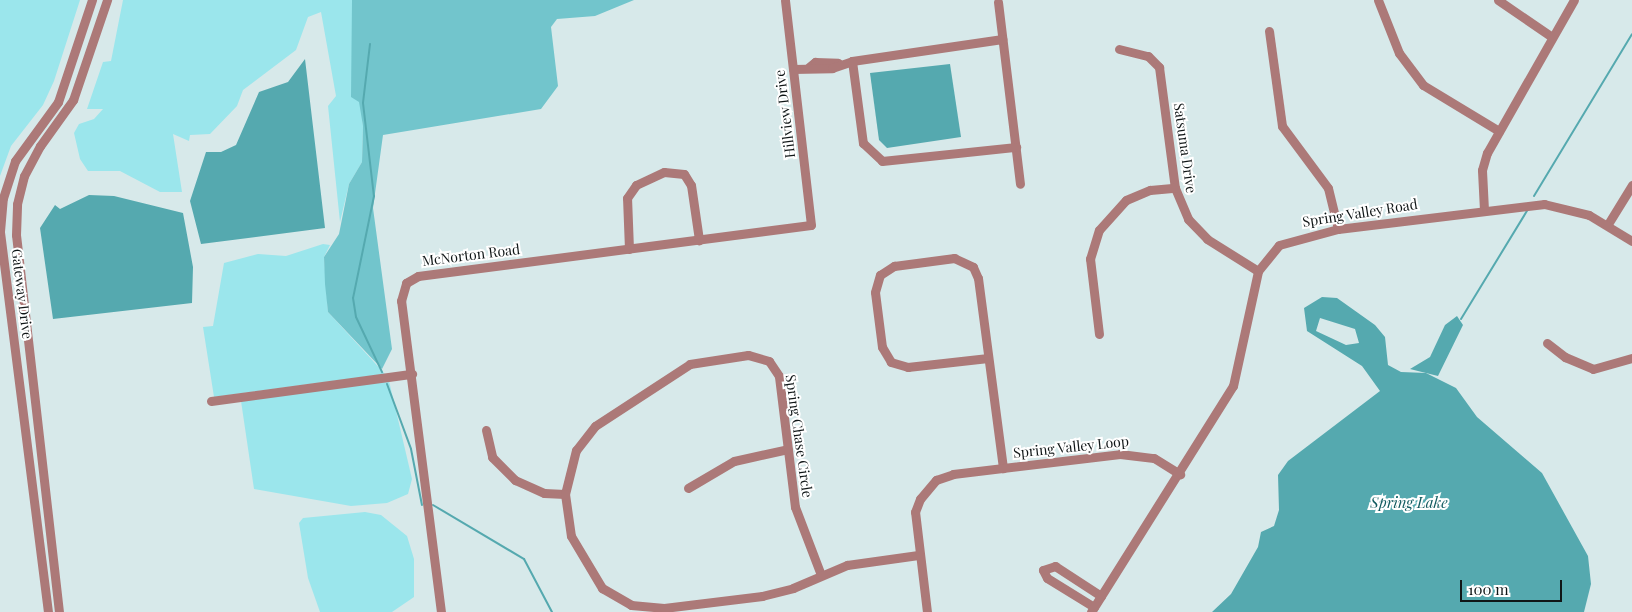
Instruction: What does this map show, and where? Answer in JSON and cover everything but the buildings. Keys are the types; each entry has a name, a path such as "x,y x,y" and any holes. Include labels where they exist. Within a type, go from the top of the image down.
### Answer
{"street":[{"name":"Gateway Drive","path":"48,612 0,231 3,198 15,161 65,84 92,0"},
{"name":"Gateway Drive","path":"59,612 20,274 17,204 24,176 73,100 107,0"},
{"name":"Hillview Drive","path":"785,0 812,225"},
{"path":"1378,0 1399,54 1423,84 1499,132"},
{"path":"1498,0 1552,37"},
{"path":"1484,210 1482,170 1499,132 1574,0"},
{"path":"998,2 1020,184"},
{"path":"1269,31 1282,126 1328,188 1338,229"},
{"path":"793,69 1002,39"},
{"name":"Satsuma Drive","path":"1119,49 1148,56 1159,67 1174,188 1199,231 1258,271"},
{"path":"852,61 863,143 882,161 1016,147"},
{"path":"42,122 52,130"},
{"path":"629,248 627,198 636,184 664,172 684,174 691,185 699,240"},
{"path":"1608,224 1632,185"},
{"path":"1099,334 1090,259 1099,230 1126,200 1150,190 1174,188"},
{"name":"Spring Valley Road","path":"1180,474 1233,386 1258,271 1270,252 1290,239 1338,229 1544,204 1608,224 1632,241"},
{"name":"McNorton Road","path":"441,612 412,374 401,301 410,279 629,248 812,225"},
{"path":"988,358 908,367 891,362 882,347 875,292 880,275 894,266 964,259 978,278 1003,468"},
{"path":"6,277 20,274"},
{"path":"1547,342 1565,357 1593,369 1632,358"},
{"name":"Spring Chase Circle","path":"820,575 795,507 779,376 769,362 748,355 703,360 674,372 595,426 576,450 565,494 572,536 592,574 602,588 631,605 664,608 762,596 855,563 918,555"},
{"path":"211,402 412,374"},
{"path":"486,430 492,457 515,480 544,492 565,494"},
{"path":"688,488 734,462 788,449"},
{"name":"Spring Valley Loop","path":"927,612 918,555 916,512 928,488 944,477 1003,468 1137,454 1154,458 1180,474"},
{"path":"1101,596 1055,566 1043,570 1047,578 1092,610 1180,474"}],"shaded area":[{"path":"0,0 80,0 54,81 43,105 11,146 0,176"},
{"path":"123,0 352,0 363,126 362,162 349,184 340,222 328,106 336,96 321,12 308,17 296,50 243,90 237,106 210,134 190,135 189,141 173,134 182,192 160,192 120,171 88,171 80,159 74,133 79,124 94,119 103,109 87,109 103,62 111,61"},
{"path":"352,0 634,0 595,16 557,19 551,27 558,86 541,109 383,135 373,208 392,349 382,369 328,312 325,284 324,257 339,234 349,184 362,162 363,126 359,102 351,97"},
{"path":"323,244 330,245 324,257 328,312 385,374 214,397 203,327 213,326 224,263 258,254 286,256"},
{"path":"389,381 412,479 408,494 387,503 351,506 254,489 241,401"},
{"path":"365,512 381,515 407,536 414,559 414,597 392,612 320,612 308,578 299,523 303,518"}],"water":[{"path":"305,59 325,228 201,244 190,201 206,152 221,152 236,145 259,92 288,82"},
{"path":"950,64 961,137 887,148 879,140 870,73"},
{"path":"89,195 114,196 183,213 193,267 192,303 53,319 40,228 55,205 60,209"},
{"name":"Spring Lake","path":"1322,297 1337,298 1375,325 1385,337 1388,365 1401,372 1426,373 1456,388 1477,417 1542,473 1588,556 1591,584 1584,612 1212,612 1231,594 1258,547 1261,532 1274,526 1279,510 1278,475 1288,461 1380,391 1362,366 1307,331 1304,308","holes":["1320,318 1355,329 1359,343 1346,345 1316,331"]},
{"path":"1457,316 1463,325 1438,376 1410,369 1430,357 1445,325"}],"waterway":[{"path":"1534,196 1632,34"},
{"path":"370,44 363,103 374,196 353,298 356,317 382,372"},
{"path":"1461,319 1527,211"},
{"path":"387,384 411,449 422,505"},
{"path":"433,505 524,559 552,612"}]}
